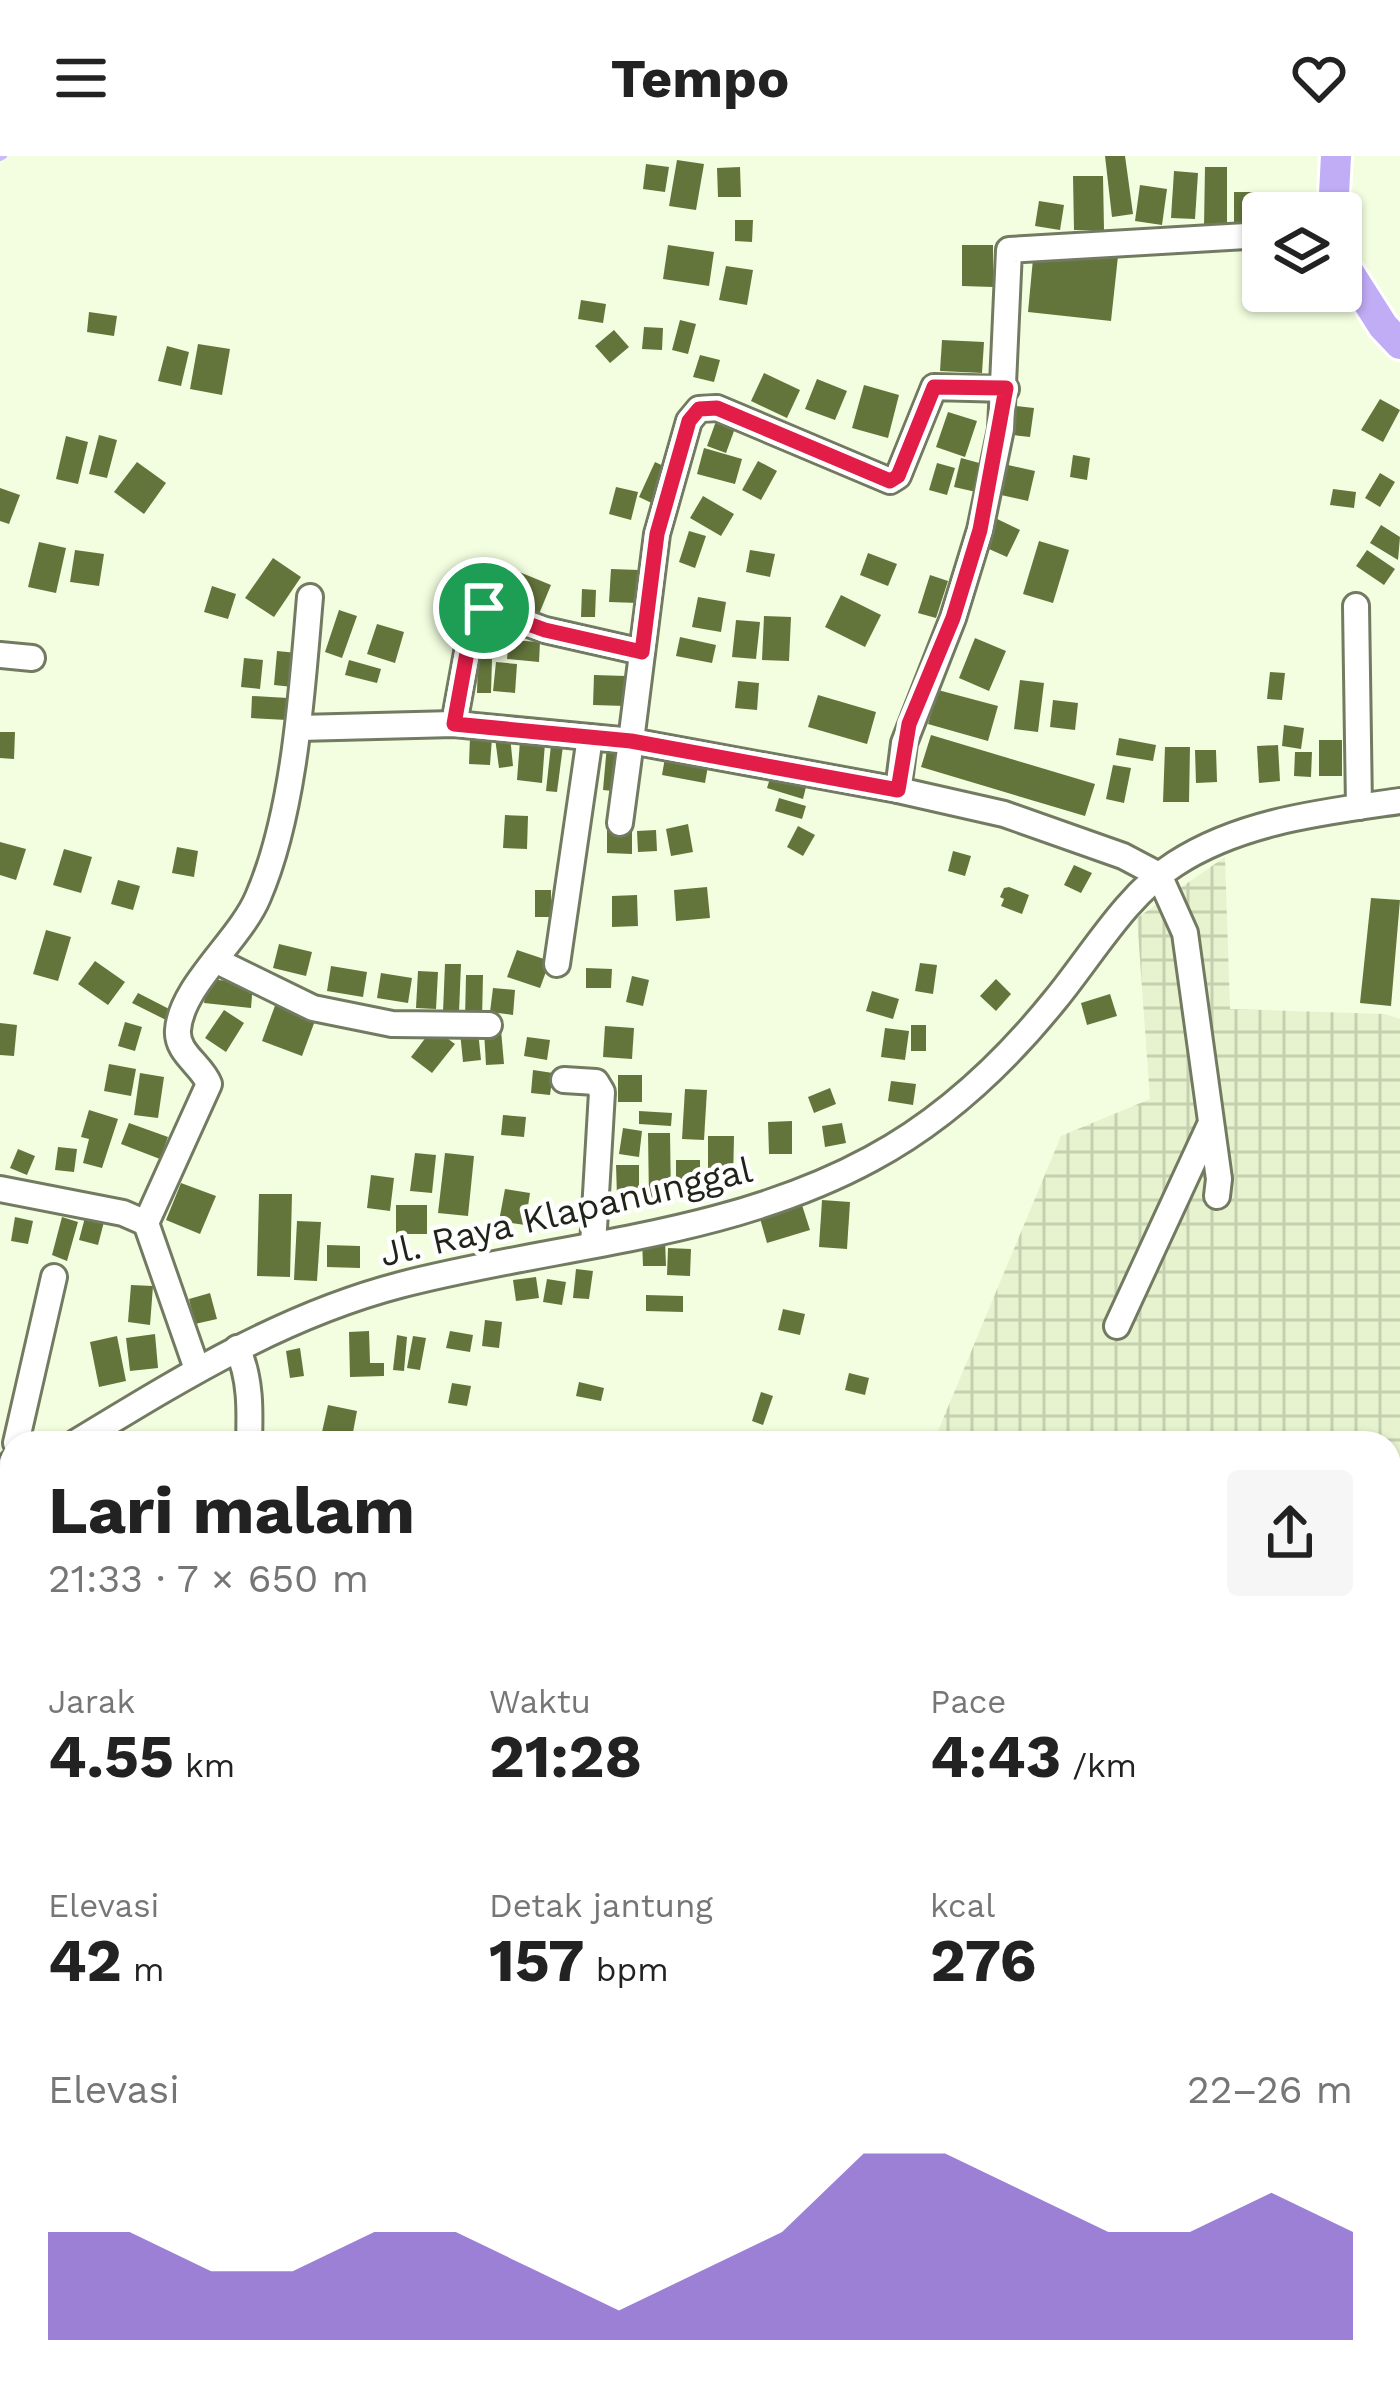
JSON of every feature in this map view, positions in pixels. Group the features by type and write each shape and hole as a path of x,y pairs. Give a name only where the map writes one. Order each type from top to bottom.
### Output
{"main road":[{"path":"1334,192 1336,156"},
{"path":"1362,293 1400,344"}],"street":[{"path":"898,790 909,724 953,618 980,530 1006,388 1010,249 1242,236"},
{"path":"620,823 657,534 689,421 699,409 717,408 890,481 898,476 934,387 1006,388"},
{"path":"196,1369 146,1222 208,1091 208,1078 182,1048 178,1029 194,986 218,961 259,896 299,728 310,597"},
{"path":"1356,606 1359,807"},
{"path":"454,724 474,614 484,608 545,630 642,652"},
{"path":"0,655 32,658"},
{"path":"299,728 454,724 631,741 1004,814 1123,856 1159,875 1185,933 1219,1179 1217,1196"},
{"path":"557,964 590,737"},
{"name":"Jl. Raya Klapanunggal","path":"95,1431 237,1348 361,1296 736,1215 799,1193 874,1158 951,1105 1008,1054 1159,875 1231,836 1318,812 1400,801"},
{"path":"218,961 313,1008 392,1024 489,1025"},
{"path":"564,1080 596,1082 602,1092 593,1245"},
{"path":"1117,1326 1209,1127"},
{"path":"0,1190 109,1210 146,1222"},
{"path":"19,1431 54,1277"},
{"path":"237,1348 244,1362 249,1431"}],"shaded area":[{"path":"1225,857 1230,1009 1385,1014 1400,1019 1400,1431 938,1431 1061,1136 1150,1099 1137,918"}],"building":[{"path":"1105,156 1125,156 1133,214 1112,217"},
{"path":"677,160 704,164 696,210 669,206"},
{"path":"646,164 669,167 665,192 643,189"},
{"path":"740,167 741,197 718,197 717,168"},
{"path":"1205,167 1227,167 1227,226 1204,226"},
{"path":"1174,171 1198,173 1195,219 1171,218"},
{"path":"1073,176 1103,176 1104,230 1074,230"},
{"path":"1140,185 1167,189 1162,225 1135,221"},
{"path":"1234,192 1242,192 1242,223 1234,223"},
{"path":"1039,201 1064,205 1060,230 1035,226"},
{"path":"735,220 753,220 752,242 735,241"},
{"path":"668,245 714,252 709,286 663,279"},
{"path":"962,245 993,245 993,287 962,286"},
{"path":"1034,248 1118,256 1111,321 1028,312"},
{"path":"726,266 753,270 747,305 719,300"},
{"path":"581,300 606,304 603,323 578,319"},
{"path":"89,312 117,316 114,336 87,332"},
{"path":"680,320 696,324 688,354 672,350"},
{"path":"644,327 663,328 662,350 642,349"},
{"path":"614,330 629,347 610,363 595,346"},
{"path":"942,340 984,342 982,373 940,371"},
{"path":"198,344 230,349 222,395 190,389"},
{"path":"167,346 189,352 181,386 158,381"},
{"path":"700,355 720,360 714,382 693,377"},
{"path":"764,373 800,390 787,418 751,401"},
{"path":"817,379 847,391 835,420 805,409"},
{"path":"864,385 899,395 888,438 852,428"},
{"path":"1380,399 1400,410 1383,442 1361,430"},
{"path":"1008,405 1034,408 1030,437 1004,434"},
{"path":"948,412 977,421 965,457 936,447"},
{"path":"719,413 738,420 726,453 707,446"},
{"path":"99,435 117,440 107,478 89,474"},
{"path":"66,436 88,442 78,484 56,479"},
{"path":"704,448 742,459 735,484 697,474"},
{"path":"1073,455 1090,458 1087,480 1070,477"},
{"path":"961,458 983,464 976,492 954,487"},
{"path":"758,461 777,471 761,500 742,490"},
{"path":"137,462 166,483 144,514 114,492"},
{"path":"655,462 674,471 658,506 639,497"},
{"path":"937,463 955,468 947,495 929,490"},
{"path":"1008,465 1035,471 1028,501 1001,495"},
{"path":"1380,473 1395,482 1380,507 1365,498"},
{"path":"616,487 638,492 631,520 609,514"},
{"path":"0,488 20,495 9,524 0,521"},
{"path":"1333,489 1356,492 1354,508 1330,505"},
{"path":"703,496 734,514 721,536 690,518"},
{"path":"993,517 1020,530 1007,557 980,545"},
{"path":"1381,525 1400,537 1398,560 1370,543"},
{"path":"689,531 706,536 695,568 679,562"},
{"path":"1039,541 1069,550 1053,603 1023,594"},
{"path":"39,542 66,548 56,593 28,587"},
{"path":"75,550 104,554 99,586 70,582"},
{"path":"750,550 775,554 770,577 746,572"},
{"path":"1367,550 1395,569 1384,585 1356,566"},
{"path":"868,553 897,564 888,586 860,575"},
{"path":"273,558 301,577 274,617 245,598"},
{"path":"512,569 551,585 539,614 500,598"},
{"path":"611,569 639,570 638,603 609,602"},
{"path":"930,575 948,581 936,618 918,613"},
{"path":"212,586 236,594 228,619 204,612"},
{"path":"582,589 596,590 595,617 581,617"},
{"path":"841,595 881,615 865,647 825,627"},
{"path":"698,597 726,602 721,632 692,627"},
{"path":"339,610 357,616 342,658 325,652"},
{"path":"764,616 791,617 789,661 762,660"},
{"path":"736,620 760,622 756,659 732,657"},
{"path":"377,624 404,632 395,663 367,654"},
{"path":"483,625 503,626 501,654 482,654"},
{"path":"680,637 716,645 712,663 676,656"},
{"path":"975,638 1006,651 989,691 959,678"},
{"path":"509,640 540,642 539,662 507,659"},
{"path":"277,651 297,653 293,687 274,685"},
{"path":"244,658 263,660 260,689 241,687"},
{"path":"478,659 492,659 491,693 477,693"},
{"path":"349,660 381,669 377,683 345,675"},
{"path":"496,662 517,664 515,693 493,691"},
{"path":"1270,672 1285,673 1282,700 1267,699"},
{"path":"594,675 626,676 625,706 593,705"},
{"path":"1020,680 1044,683 1038,732 1014,729"},
{"path":"738,681 759,683 757,710 735,708"},
{"path":"938,690 998,706 988,741 928,724"},
{"path":"818,695 876,712 867,744 808,727"},
{"path":"252,696 288,698 287,720 251,718"},
{"path":"1053,700 1078,703 1075,730 1050,727"},
{"path":"1284,725 1304,728 1301,749 1282,746"},
{"path":"0,732 15,732 14,759 0,758"},
{"path":"931,735 1095,784 1085,816 921,767"},
{"path":"510,736 513,766 499,768 495,738"},
{"path":"470,737 492,738 490,765 469,764"},
{"path":"1119,738 1156,745 1153,761 1116,755"},
{"path":"1319,740 1342,740 1342,776 1319,776"},
{"path":"520,741 545,743 542,783 517,780"},
{"path":"551,745 563,746 557,792 546,791"},
{"path":"607,745 627,747 622,792 603,790"},
{"path":"1278,745 1280,781 1259,783 1257,746"},
{"path":"1165,747 1190,747 1189,802 1163,802"},
{"path":"1195,750 1216,750 1217,782 1196,783"},
{"path":"666,752 709,760 705,783 662,775"},
{"path":"1295,752 1312,752 1311,777 1294,776"},
{"path":"1113,765 1131,768 1124,803 1106,799"},
{"path":"773,769 808,779 803,799 767,788"},
{"path":"779,798 806,806 802,819 775,811"},
{"path":"505,815 528,816 527,849 503,848"},
{"path":"688,824 693,852 671,856 666,829"},
{"path":"798,826 815,835 803,856 787,847"},
{"path":"607,827 632,827 632,854 607,853"},
{"path":"656,830 657,851 638,852 637,831"},
{"path":"0,842 26,849 16,880 0,875"},
{"path":"177,847 198,851 194,877 172,873"},
{"path":"64,849 92,857 81,893 53,885"},
{"path":"953,851 971,856 965,876 948,871"},
{"path":"1074,865 1092,873 1081,893 1064,885"},
{"path":"118,880 140,886 133,910 111,904"},
{"path":"707,887 710,918 676,921 674,890"},
{"path":"1009,887 1029,895 1022,914 1001,906 1004,899 1000,897"},
{"path":"535,890 551,890 551,917 535,917"},
{"path":"637,895 638,926 612,927 612,896"},
{"path":"1371,898 1400,900 1391,1006 1360,1003"},
{"path":"46,930 71,937 58,981 33,974"},
{"path":"279,944 312,952 306,976 273,968"},
{"path":"517,950 550,961 540,988 507,977"},
{"path":"95,961 125,982 108,1005 78,984"},
{"path":"920,963 937,965 933,994 915,991"},
{"path":"445,964 461,964 459,1012 443,1012"},
{"path":"331,966 367,972 363,997 327,991"},
{"path":"586,968 612,969 611,988 586,988"},
{"path":"418,971 438,972 436,1009 416,1008"},
{"path":"381,973 412,978 408,1003 377,998"},
{"path":"466,975 483,975 482,1020 465,1020"},
{"path":"632,976 649,980 643,1006 626,1002"},
{"path":"207,979 253,983 251,1008 204,1003"},
{"path":"996,979 1011,994 996,1011 980,996"},
{"path":"493,988 515,990 513,1015 490,1012"},
{"path":"872,991 899,999 893,1019 866,1011"},
{"path":"138,993 175,1012 170,1022 132,1003"},
{"path":"1110,994 1117,1016 1087,1025 1081,1003"},
{"path":"276,1003 316,1018 302,1056 262,1041"},
{"path":"224,1010 244,1023 226,1052 205,1038"},
{"path":"125,1022 142,1027 135,1051 118,1046"},
{"path":"0,1023 17,1025 14,1056 0,1055"},
{"path":"911,1025 926,1025 926,1051 911,1051"},
{"path":"605,1026 634,1028 632,1059 603,1057"},
{"path":"433,1028 455,1044 432,1073 411,1057"},
{"path":"885,1028 909,1031 905,1060 881,1057"},
{"path":"501,1030 504,1064 486,1065 484,1031"},
{"path":"478,1031 481,1060 463,1062 460,1032"},
{"path":"527,1037 550,1040 547,1060 524,1056"},
{"path":"109,1064 136,1069 131,1096 104,1091"},
{"path":"533,1070 553,1073 550,1095 531,1093"},
{"path":"140,1073 164,1077 158,1118 134,1115"},
{"path":"618,1075 642,1075 642,1102 618,1102"},
{"path":"891,1081 916,1084 913,1105 888,1101"},
{"path":"830,1088 836,1104 814,1113 808,1097"},
{"path":"685,1089 707,1090 704,1140 682,1139"},
{"path":"89,1110 118,1119 102,1168 83,1163 89,1139 81,1137"},
{"path":"639,1111 672,1113 671,1126 639,1124"},
{"path":"503,1115 526,1117 524,1137 501,1135"},
{"path":"792,1121 792,1154 769,1154 768,1122"},
{"path":"129,1123 168,1137 160,1159 121,1144"},
{"path":"842,1123 846,1143 825,1147 822,1126"},
{"path":"623,1128 642,1131 639,1157 619,1154"},
{"path":"648,1133 670,1133 671,1200 649,1200"},
{"path":"708,1136 734,1136 733,1182 708,1181"},
{"path":"58,1147 77,1149 74,1172 55,1170"},
{"path":"18,1149 35,1156 27,1175 10,1168"},
{"path":"415,1153 436,1155 432,1193 410,1191"},
{"path":"445,1153 474,1156 468,1216 438,1213"},
{"path":"676,1160 700,1160 700,1194 676,1193"},
{"path":"616,1165 639,1165 639,1195 617,1196"},
{"path":"371,1175 394,1178 390,1211 367,1208"},
{"path":"181,1183 216,1196 200,1234 166,1220"},
{"path":"505,1189 530,1193 525,1225 499,1221"},
{"path":"259,1194 292,1194 290,1277 257,1276"},
{"path":"822,1200 850,1202 847,1249 819,1247"},
{"path":"801,1202 810,1230 767,1243 759,1215"},
{"path":"396,1205 427,1205 427,1234 396,1234"},
{"path":"87,1210 106,1214 98,1245 79,1240"},
{"path":"15,1217 33,1221 28,1244 11,1241"},
{"path":"62,1217 78,1222 67,1261 52,1255"},
{"path":"297,1221 321,1222 317,1281 294,1280"},
{"path":"642,1239 665,1239 666,1266 643,1266"},
{"path":"327,1245 360,1246 360,1268 327,1267"},
{"path":"668,1248 691,1249 690,1276 667,1275"},
{"path":"576,1269 593,1271 589,1299 573,1298"},
{"path":"536,1277 539,1298 516,1301 513,1280"},
{"path":"547,1279 566,1282 562,1305 543,1302"},
{"path":"131,1285 153,1286 150,1325 128,1322"},
{"path":"210,1293 217,1319 195,1324 189,1299"},
{"path":"646,1295 683,1296 683,1312 646,1311"},
{"path":"783,1309 805,1314 800,1335 778,1330"},
{"path":"485,1320 502,1322 499,1348 482,1346"},
{"path":"369,1331 370,1363 384,1363 384,1376 350,1377 349,1332"},
{"path":"450,1331 473,1335 470,1352 446,1348"},
{"path":"155,1334 158,1368 130,1371 126,1338"},
{"path":"397,1335 407,1337 404,1371 393,1370"},
{"path":"117,1336 126,1381 99,1387 90,1342"},
{"path":"413,1336 426,1338 420,1370 407,1368"},
{"path":"300,1348 304,1376 290,1378 286,1351"},
{"path":"849,1373 869,1378 865,1395 845,1390"},
{"path":"579,1382 604,1388 601,1401 576,1396"},
{"path":"452,1383 471,1386 467,1406 448,1403"},
{"path":"761,1392 773,1396 763,1425 752,1421"},
{"path":"328,1405 357,1411 353,1431 322,1431"}],"waterway":[{"path":"0,158 4,156"}],"route":[{"path":"934,387 1006,388 980,530 953,618 909,724 898,790 631,741 454,724 474,614 484,608 545,630 642,652 657,534 693,413 717,408 890,481 898,476 934,387"}]}
